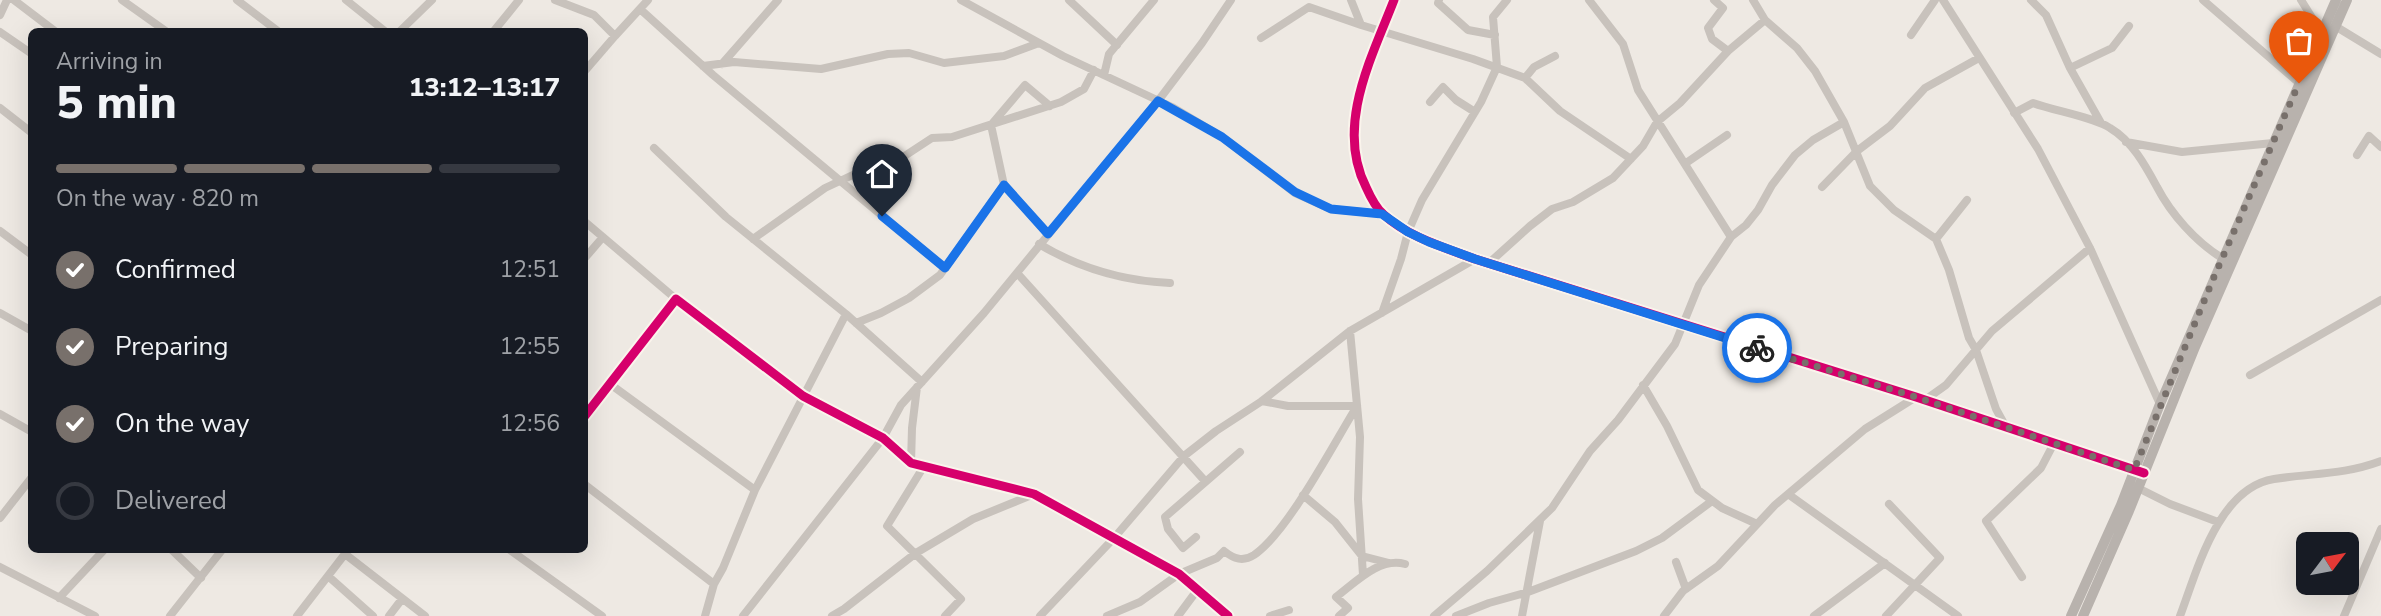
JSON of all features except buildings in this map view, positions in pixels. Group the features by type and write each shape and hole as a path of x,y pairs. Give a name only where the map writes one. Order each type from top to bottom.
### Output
{"main road":[{"path":"1394,0 1366,72 1355,114 1354,148 1363,181 1382,214 1408,232 1475,259 1920,399 2139,472"},
{"path":"2139,472 2160,404 2336,0"},
{"path":"2082,616 2139,472 2347,0"},
{"path":"2071,616 2133,486"}],"street":[{"path":"0,15 7,0"},
{"path":"14,0 51,28"},
{"path":"122,0 161,28"},
{"path":"237,0 274,28"},
{"path":"346,0 381,28"},
{"path":"403,28 432,0"},
{"path":"496,28 519,0"},
{"path":"555,0 594,15 615,36"},
{"path":"588,67 648,0"},
{"path":"713,75 778,0"},
{"path":"961,0 1040,43 1158,101 1222,137 1295,192 1331,209 1382,214"},
{"path":"1069,0 1117,45"},
{"path":"1104,75 1109,54 1154,0"},
{"path":"743,616 883,438 901,405 984,313 1158,101 1231,0"},
{"path":"1350,0 1361,25"},
{"path":"1439,0 1438,3 1468,30 1495,35"},
{"path":"1382,313 1408,232 1422,200 1475,112 1497,67 1493,17 1507,0"},
{"path":"1589,0 1623,44 1638,90 1731,237"},
{"path":"1714,0 1723,8 1708,28 1712,38 1728,51"},
{"path":"1753,0 1765,20 1797,48 1815,71 1844,122 1870,186 1894,210 1936,239 1961,306 1969,338 1976,350 1996,409 2007,429"},
{"path":"1911,35 1935,0"},
{"path":"1943,0 2038,149 2090,248 2160,404"},
{"path":"2031,0 2046,15 2070,68 2101,123"},
{"path":"2203,0 2299,83"},
{"path":"2301,0 2321,33"},
{"path":"1261,38 1309,6 1381,33 1497,67 1525,78 1560,111 1631,159"},
{"path":"640,9 713,75 945,268"},
{"path":"1489,263 1552,209 1573,202 1613,178 1643,146 1657,122 1680,103 1728,51 1765,20"},
{"path":"2070,68 2112,48 2129,26"},
{"path":"2335,26 2381,54"},
{"path":"0,32 28,51"},
{"path":"703,66 743,62 821,69 888,54 909,53 944,63 1004,56 1040,43"},
{"path":"1525,78 1534,67 1555,56"},
{"path":"1822,187 1857,151 1890,127 1925,88 1979,58"},
{"path":"753,239 825,188 903,157 932,138 952,137 1050,106 1084,89 1094,70"},
{"path":"1048,234 1004,185 992,125 1024,85 1050,106"},
{"path":"1430,102 1443,88 1475,112"},
{"path":"2014,113 2033,103 2112,128 2144,162 2167,203 2182,221 2207,249 2222,258"},
{"path":"0,108 28,130"},
{"path":"1434,616 1487,571 1552,508 1590,451 1618,420 1675,344 1699,285 1731,237 1746,225 1758,210 1772,185 1796,155 1813,140 1844,122"},
{"path":"1686,163 1727,135"},
{"path":"2357,155 2369,136 2377,138 2381,147"},
{"path":"2126,142 2182,152 2273,143"},
{"path":"654,148 753,239 846,314 920,385"},
{"path":"856,323 909,298 940,275 1004,185"},
{"path":"1936,239 1967,200"},
{"path":"588,224 676,299 803,397 883,438 911,463 1034,494 1179,574 1228,616"},
{"path":"0,231 28,252"},
{"path":"588,254 603,237"},
{"path":"1039,244 1062,258 1094,271 1170,283"},
{"path":"1664,616 1686,589 1718,566 1788,494 1866,429 1946,385 1992,331 2090,248"},
{"path":"1040,616 1114,538 1182,458 1216,431 1262,401 1350,331 1475,259"},
{"path":"1017,273 1205,481"},
{"path":"588,412 676,299"},
{"path":"2250,375 2381,300"},
{"path":"0,313 28,329"},
{"path":"705,616 714,584 755,490 846,314"},
{"path":"1350,331 1360,437 1358,499 1363,575"},
{"path":"610,384 755,490"},
{"path":"911,463 912,428 920,385"},
{"path":"1643,386 1667,426 1698,490 1712,501 1757,524"},
{"path":"1262,401 1288,406 1357,406"},
{"path":"1107,616 1140,602 1179,574 1217,558 1224,551 1241,559 1253,556 1280,527 1303,495 1357,406"},
{"path":"0,414 28,430"},
{"path":"2022,577 1986,522 2041,468 2053,445"},
{"path":"1196,537 1183,548 1168,529 1164,517 1240,452"},
{"path":"2180,616 2218,522 2238,498 2254,486 2272,479 2331,474 2364,468 2381,461"},
{"path":"924,466 887,526 961,599 945,616"},
{"path":"0,517 28,483"},
{"path":"2133,486 2170,504 2218,522"},
{"path":"588,487 714,584"},
{"path":"832,616 845,610 915,554 973,519 1034,494"},
{"path":"1788,494 1958,616"},
{"path":"1303,495 1329,517 1362,555 1389,563 1405,564"},
{"path":"1456,616 1528,592 1645,547 1662,538 1712,501"},
{"path":"1886,616 1940,558 1889,504"},
{"path":"1522,616 1540,521"},
{"path":"2343,616 2381,529"},
{"path":"59,598 101,553"},
{"path":"175,553 201,578"},
{"path":"170,616 220,553"},
{"path":"297,616 345,553"},
{"path":"347,553 425,616"},
{"path":"514,553 602,616"},
{"path":"1676,562 1686,589"},
{"path":"1339,616 1348,608 1336,597 1363,575 1389,563"},
{"path":"1814,616 1885,563"},
{"path":"0,567 95,616"},
{"path":"328,576 373,616"},
{"path":"1178,616 1198,589"},
{"path":"389,616 402,599"},
{"path":"1270,616 1289,610"}],"cycle path":[{"path":"1394,0 1360,92 1354,140 1357,164 1373,201 1383,214 1403,229 1426,241 1475,259 1916,397 2144,473"},
{"path":"588,412 676,299 803,396 883,438 911,463 1034,494 1179,574 1228,616"}],"way so far":[{"path":"1757,348 1916,397 2134,470 2214,277 2299,83"}],"route":[{"path":"882,216 945,268 1004,185 1048,234 1158,101 1222,137 1295,192 1331,209 1382,214 1408,232 1475,259 1757,348"}]}
